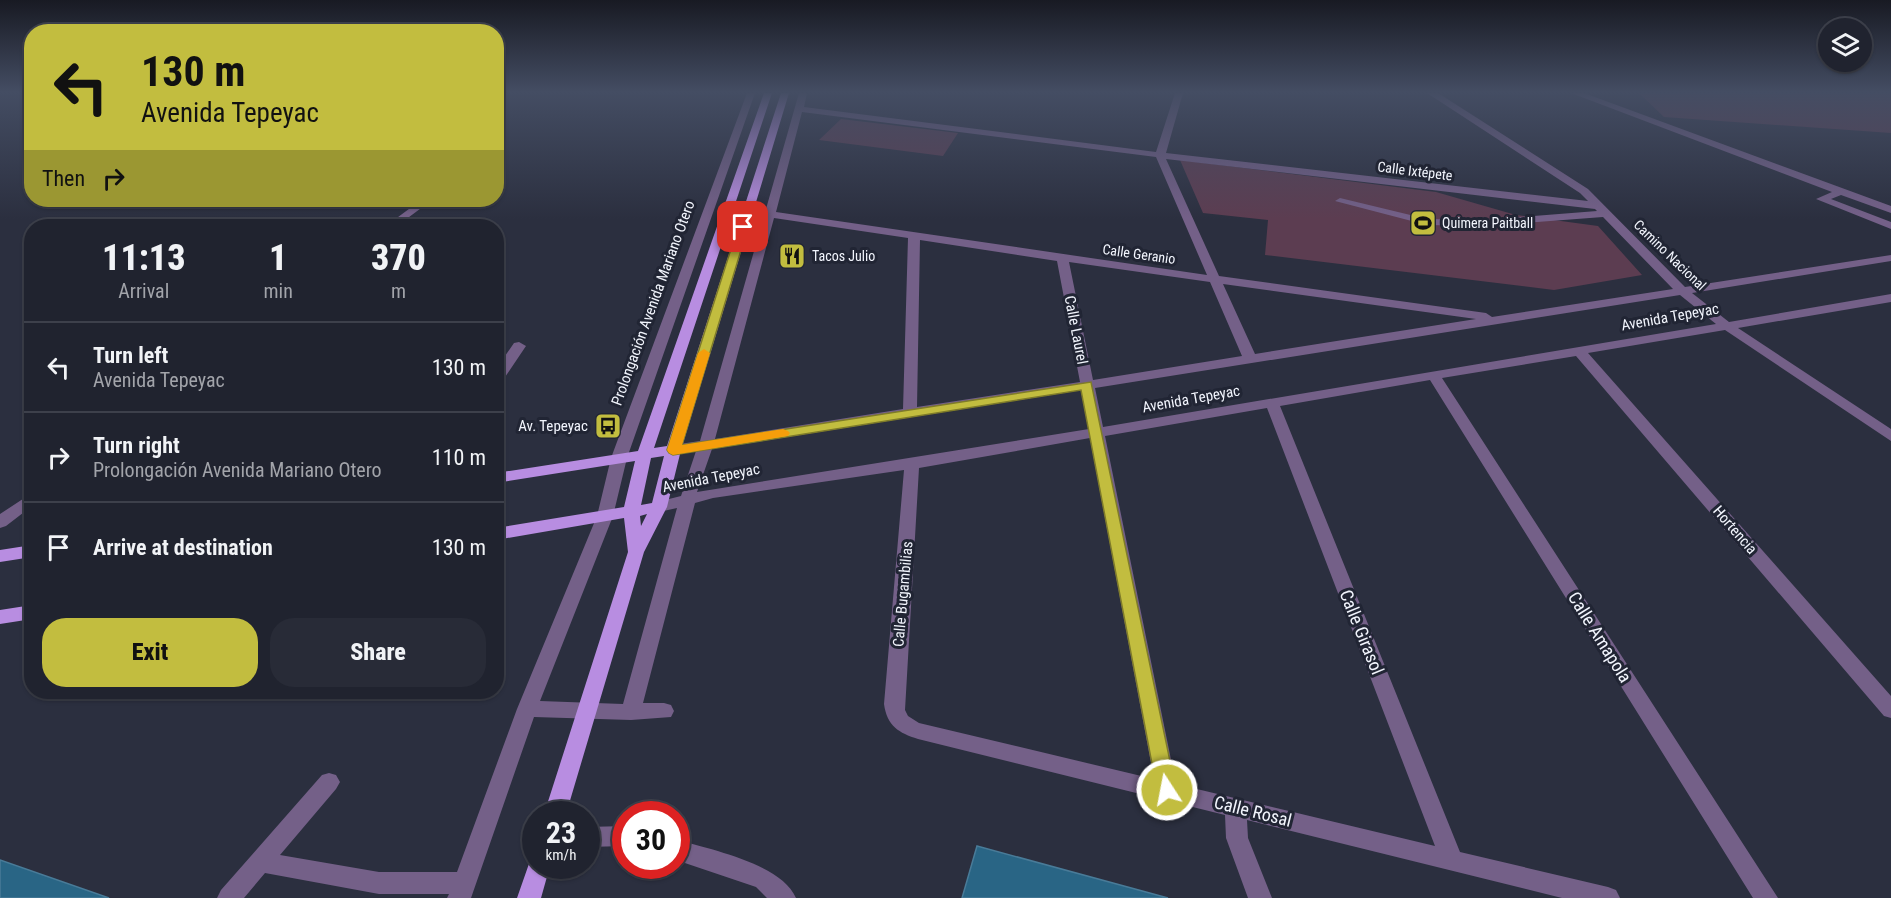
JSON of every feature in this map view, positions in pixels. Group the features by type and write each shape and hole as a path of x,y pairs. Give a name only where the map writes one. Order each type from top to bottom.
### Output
{"main road":[{"path":"636,552 631,512 644,455 754,135"},
{"path":"559,801 636,552 659,507 673,450 772,135"},
{"name":"Avenida Tepeyac","path":"504,477 673,450"},
{"name":"Avenida Tepeyac","path":"504,533 659,507"},
{"path":"0,556 24,552"},
{"path":"0,617 24,613"},
{"path":"529,898 535,879"}],"street":[{"name":"Prolongación Avenida Mariano Otero","path":"462,891 527,709 605,516 619,458 736,135"},
{"path":"631,712 688,499 706,445 792,135"},
{"name":"Calle Ixtépete","path":"1002,135 1603,210"},
{"path":"1166,135 1160,155 1250,359"},
{"name":"Camino Nacional","path":"1493,135 1584,191 1682,291 1727,326 1891,436"},
{"path":"1687,135 1891,210"},
{"path":"1840,192 1821,199 1891,226"},
{"path":"1340,201 1427,222 1483,223 1603,210"},
{"path":"401,219 417,207"},
{"name":"Calle Geranio","path":"770,214 914,237 1504,320"},
{"path":"910,413 914,237"},
{"name":"Calle Laurel","path":"1062,258 1167,790"},
{"name":"Avenida Tepeyac","path":"673,450 1891,258"},
{"name":"Avenida Tepeyac","path":"659,507 688,499 1272,404 1891,298"},
{"path":"504,368 519,346"},
{"name":"Hortencia","path":"1579,351 1891,710"},
{"name":"Calle Amapola","path":"1434,376 1766,898"},
{"name":"Calle Girasol","path":"1272,404 1452,860"},
{"name":"Calle Bugambilias","path":"899,723 895,715 894,704 912,464"},
{"path":"0,522 24,504"},
{"path":"527,709 587,712 664,711"},
{"name":"Calle Rosal","path":"899,723 918,731 1608,898"},
{"path":"229,898 328,782"},
{"path":"1235,807 1237,838 1260,898"},
{"path":"690,854 763,879 784,898"},
{"path":"261,862 379,883 462,891"}],"shaded area":[{"path":"824,135 957,135 943,156 819,140"},
{"name":"Quimera Paitball","path":"1180,160 1436,192 1516,215 1598,226 1642,275 1554,290 1265,255 1268,220 1203,213"}],"building":[{"path":"977,846 1168,898 962,898"},
{"path":"0,860 109,898 0,898"}],"slow traffic":[{"path":"704,353 673,450 783,433"}],"place":[{"name":"Quimera Paitball","path":"1423,223"},
{"name":"Tacos Julio","path":"792,256"},
{"name":"Av. Tepeyac","path":"608,426"}],"route":[{"path":"743,227 673,450 1087,385 1167,790"}]}
